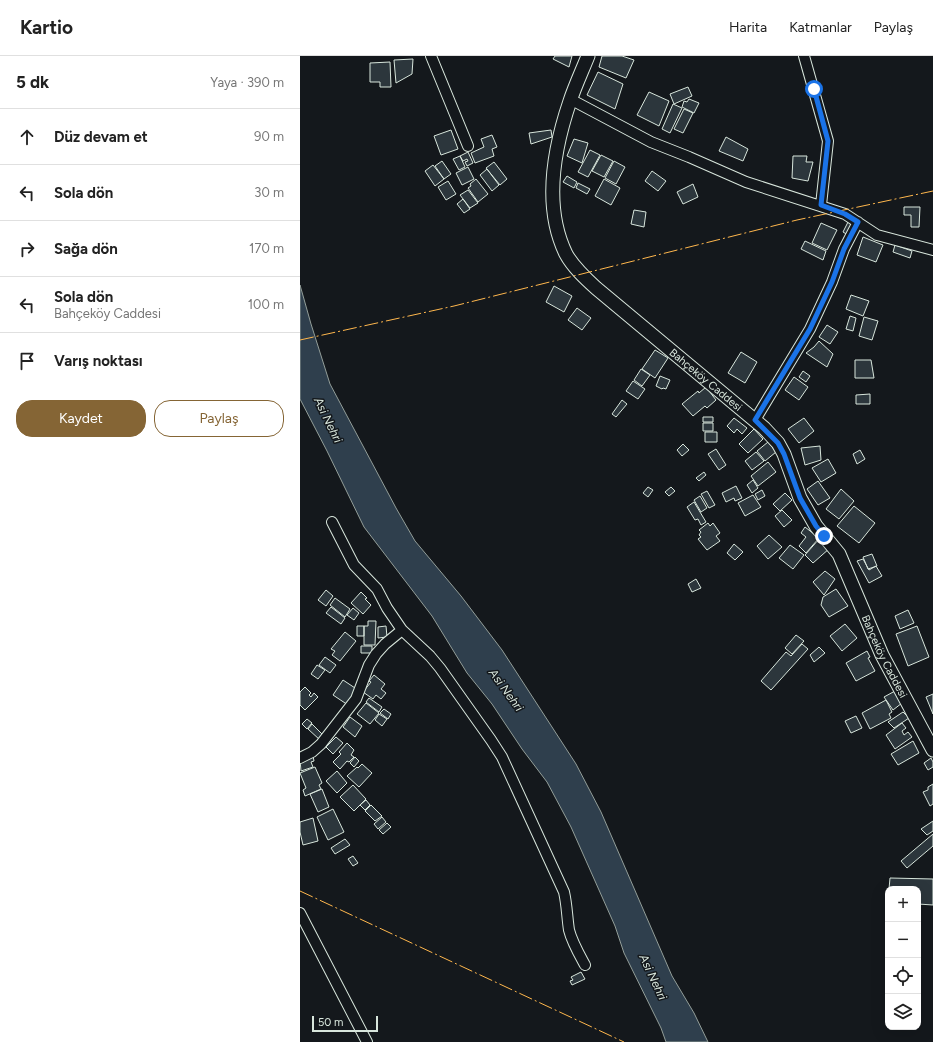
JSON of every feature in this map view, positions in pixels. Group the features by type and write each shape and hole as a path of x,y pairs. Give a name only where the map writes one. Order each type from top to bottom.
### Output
{"main road":[{"name":"Bahçeköy Caddesi","path":"588,56 570,99 564,119 554,169 553,194 555,214 560,237 566,254 578,271 596,288 755,420 778,443 784,454 800,498 816,526 839,554 882,655 933,750"}],"street":[{"path":"436,56 431,56 468,146"},
{"path":"804,56 828,141 821,205"},
{"path":"570,99 651,142 746,182 845,214 878,235 933,250"},
{"path":"755,420 810,329 832,282 844,249 858,222"},
{"path":"332,522 349,558 354,565 377,589 387,608 402,630 430,656 440,668 502,757 564,892 572,940 585,965"},
{"path":"300,758 312,752 322,744 356,700 369,665 376,654 385,644 402,630"},
{"path":"300,913 367,1042"}],"water":[{"name":"Asi Nehri","path":"300,285 330,384 396,508 415,541 461,596 502,650 576,764 601,812 672,976 694,1013 708,1042 666,1042 661,1028 624,953 615,926 571,827 547,782 522,749 492,704 467,673 432,616 364,527 300,399"}],"building":[{"path":"555,56 572,56 569,67 553,59"},
{"path":"602,56 622,56 634,60 626,78 599,67"},
{"path":"413,59 412,74 396,83 394,60"},
{"path":"390,62 391,87 380,87 380,82 370,82 370,63"},
{"path":"598,72 623,84 615,109 587,95"},
{"path":"688,87 692,96 674,104 670,94"},
{"path":"649,92 669,101 659,126 637,115"},
{"path":"689,99 699,103 694,113 682,107 684,101 687,102"},
{"path":"673,104 682,108 670,133 662,129"},
{"path":"684,109 693,113 683,133 674,129"},
{"path":"451,130 458,149 441,155 434,136"},
{"path":"551,130 552,137 531,144 529,133"},
{"path":"492,135 497,147 492,149 494,156 475,163 471,153 484,147 481,139"},
{"path":"726,137 748,149 743,161 719,151"},
{"path":"574,139 588,143 582,163 567,156"},
{"path":"590,150 600,155 588,177 578,172"},
{"path":"468,152 473,163 467,166 465,162 468,161 467,159 463,161 460,156"},
{"path":"601,155 613,161 604,177 592,171"},
{"path":"460,156 465,167 459,170 453,159"},
{"path":"793,156 807,156 806,162 813,162 808,181 792,178"},
{"path":"442,161 451,174 444,179 435,166"},
{"path":"614,161 625,167 616,184 605,178"},
{"path":"494,162 507,179 500,185 486,168"},
{"path":"433,165 444,179 435,186 425,171"},
{"path":"468,167 474,179 462,185 456,173"},
{"path":"487,169 499,185 492,191 480,175"},
{"path":"652,171 666,181 658,191 645,181"},
{"path":"567,176 577,182 574,188 563,182"},
{"path":"476,179 488,194 478,202 468,188"},
{"path":"604,179 620,188 611,205 595,196"},
{"path":"448,181 456,194 446,200 438,187"},
{"path":"578,183 590,189 587,194 576,188"},
{"path":"693,184 698,197 683,204 677,192"},
{"path":"468,190 478,203 470,208 460,195"},
{"path":"463,199 470,209 464,213 457,204"},
{"path":"904,207 920,207 919,227 911,227 911,215 904,215"},
{"path":"634,210 646,212 644,227 631,224"},
{"path":"848,222 854,226 848,235 843,232"},
{"path":"821,223 837,230 827,250 812,243"},
{"path":"863,237 883,245 876,262 857,255"},
{"path":"805,241 826,251 823,260 801,249"},
{"path":"895,245 912,251 910,258 893,252"},
{"path":"554,286 572,296 564,312 546,302"},
{"path":"851,295 869,301 863,316 846,309"},
{"path":"577,308 591,318 582,330 568,320"},
{"path":"850,316 856,318 853,331 846,329"},
{"path":"864,317 878,321 872,340 859,336"},
{"path":"827,325 838,332 830,344 819,337"},
{"path":"819,341 833,354 827,367 806,353"},
{"path":"655,350 668,358 655,378 642,369"},
{"path":"741,352 757,362 745,383 728,373"},
{"path":"855,360 871,360 874,378 855,378"},
{"path":"641,369 650,375 642,386 634,380"},
{"path":"803,371 810,376 806,382 799,377"},
{"path":"660,376 670,380 666,389 656,386"},
{"path":"794,377 808,387 799,400 785,390"},
{"path":"633,381 645,389 638,399 626,391"},
{"path":"706,387 716,400 707,408 705,406 693,416 682,404 698,391 699,393"},
{"path":"870,394 870,404 856,404 856,395"},
{"path":"622,400 627,404 616,417 612,414"},
{"path":"703,417 713,417 713,422 703,422"},
{"path":"734,418 747,428 742,434 737,429 734,433 727,426"},
{"path":"804,418 814,431 799,443 788,429"},
{"path":"703,423 713,423 713,431 703,431"},
{"path":"754,429 763,439 748,453 739,444"},
{"path":"705,432 717,432 717,442 705,442"},
{"path":"768,442 776,452 765,461 757,451"},
{"path":"683,444 689,450 682,456 677,450"},
{"path":"820,446 821,460 805,465 801,448"},
{"path":"716,449 726,465 719,470 708,454"},
{"path":"860,450 865,459 857,464 853,454"},
{"path":"756,452 764,461 752,470 745,461"},
{"path":"828,459 836,473 821,482 812,468"},
{"path":"768,462 776,472 758,486 751,476"},
{"path":"704,472 706,475 699,481 696,478"},
{"path":"753,480 758,488 752,493 747,485"},
{"path":"818,481 830,498 818,505 807,489"},
{"path":"736,486 742,498 735,501 734,498 726,502 722,493"},
{"path":"648,487 653,490 648,497 643,493"},
{"path":"671,487 675,491 669,496 665,492"},
{"path":"841,489 854,501 839,519 826,509"},
{"path":"762,490 765,496 758,500 755,494"},
{"path":"707,491 715,505 709,508 701,494"},
{"path":"785,493 792,500 780,511 773,504"},
{"path":"753,495 761,507 745,516 738,503"},
{"path":"700,496 707,508 701,512 694,500"},
{"path":"694,502 706,522 701,525 698,519 695,520 687,507"},
{"path":"854,506 875,523 859,543 837,526"},
{"path":"782,510 792,520 784,527 775,516"},
{"path":"708,523 710,526 713,523 720,533 716,536 720,541 707,550 698,539 701,537 699,535 701,532 699,530"},
{"path":"805,527 819,538 806,553 799,546 806,537 801,533"},
{"path":"769,535 782,547 768,559 757,546"},
{"path":"820,538 830,548 813,563 805,555"},
{"path":"734,544 743,552 735,560 727,553"},
{"path":"790,545 804,555 793,569 779,558"},
{"path":"872,554 877,566 868,569 863,557"},
{"path":"863,559 869,570 876,566 882,576 869,583 857,561"},
{"path":"825,571 835,579 824,595 813,582"},
{"path":"696,579 701,588 692,592 688,584"},
{"path":"836,589 848,606 829,617 821,605 823,597"},
{"path":"326,590 333,596 326,606 318,600"},
{"path":"361,592 371,605 363,614 351,603"},
{"path":"335,598 350,609 345,617 330,605"},
{"path":"331,607 345,618 341,624 326,613"},
{"path":"353,608 359,613 354,620 347,615"},
{"path":"908,610 914,623 900,629 895,616"},
{"path":"368,621 376,621 375,645 364,645 364,626 368,626"},
{"path":"845,624 857,638 842,651 830,636"},
{"path":"357,626 364,626 364,636 357,636"},
{"path":"386,626 387,637 378,638 378,627"},
{"path":"917,626 929,657 908,666 896,634"},
{"path":"345,632 356,641 340,661 332,655 335,651 331,649"},
{"path":"796,635 804,641 792,654 785,648"},
{"path":"802,644 808,649 771,690 761,681 786,652 791,656"},
{"path":"361,646 372,646 372,653 361,653"},
{"path":"819,647 825,653 814,662 810,655"},
{"path":"867,651 870,657 868,658 875,671 856,681 846,663"},
{"path":"325,657 336,665 330,673 319,665"},
{"path":"317,665 325,670 318,679 311,674"},
{"path":"374,675 385,684 381,689 386,693 381,699 376,695 373,699 363,692 371,682 369,681"},
{"path":"343,680 358,690 348,705 333,695"},
{"path":"305,687 311,693 309,695 311,697 314,693 318,697 305,710 300,705 300,692"},
{"path":"895,691 902,703 893,710 884,697"},
{"path":"933,694 933,714 926,697"},
{"path":"369,698 382,707 379,712 366,702"},
{"path":"886,700 892,712 889,714 891,718 870,729 862,713"},
{"path":"366,703 379,713 370,724 357,714"},
{"path":"384,709 391,714 388,719 380,713"},
{"path":"903,712 909,718 894,728 888,722"},
{"path":"379,714 387,719 382,726 375,720"},
{"path":"856,716 862,728 851,733 845,721"},
{"path":"350,717 362,726 355,737 343,727"},
{"path":"307,719 312,723 307,729 302,724"},
{"path":"902,723 906,728 902,731 904,735 908,732 912,737 895,749 886,735"},
{"path":"312,724 324,736 320,740 308,729"},
{"path":"336,737 343,743 333,754 326,747"},
{"path":"913,741 919,753 898,765 891,754"},
{"path":"347,743 354,750 351,755 354,757 349,762 347,761 340,769 333,762 341,754 339,752"},
{"path":"313,756 314,761 311,762 313,767 301,771 300,760"},
{"path":"355,757 359,761 354,767 350,763"},
{"path":"931,758 933,767 928,770 924,763"},
{"path":"362,764 372,773 359,787 347,776"},
{"path":"315,767 322,783 319,785 321,789 305,796 303,790 306,788 300,773"},
{"path":"337,771 347,783 337,793 326,781"},
{"path":"933,784 933,804 930,806 923,792 928,790 928,787"},
{"path":"353,785 366,799 354,811 340,797"},
{"path":"322,789 329,807 318,812 310,794"},
{"path":"366,800 370,805 365,810 360,805"},
{"path":"371,805 382,816 375,821 365,811"},
{"path":"333,809 344,832 328,840 317,817"},
{"path":"382,817 386,822 378,829 374,824"},
{"path":"313,818 318,841 303,845 300,832 300,822"},
{"path":"933,821 933,831 927,835 921,829"},
{"path":"387,823 391,827 383,834 379,830"},
{"path":"933,834 933,846 907,868 901,861"},
{"path":"345,839 350,845 335,854 331,848"},
{"path":"353,856 358,863 353,866 348,859"},
{"path":"890,878 933,879 933,905 921,904 921,886 889,886"},
{"path":"581,972 585,979 572,985 570,981 573,980 571,977"}],"power":[{"path":"300,340 454,306 797,220 933,191"},
{"path":"300,891 624,1042"}],"route":[{"path":"814,89 828,141 821,205 845,214 858,222 844,249 832,282 810,329 755,420 778,443 784,454 800,498 816,526 824,536"}]}
